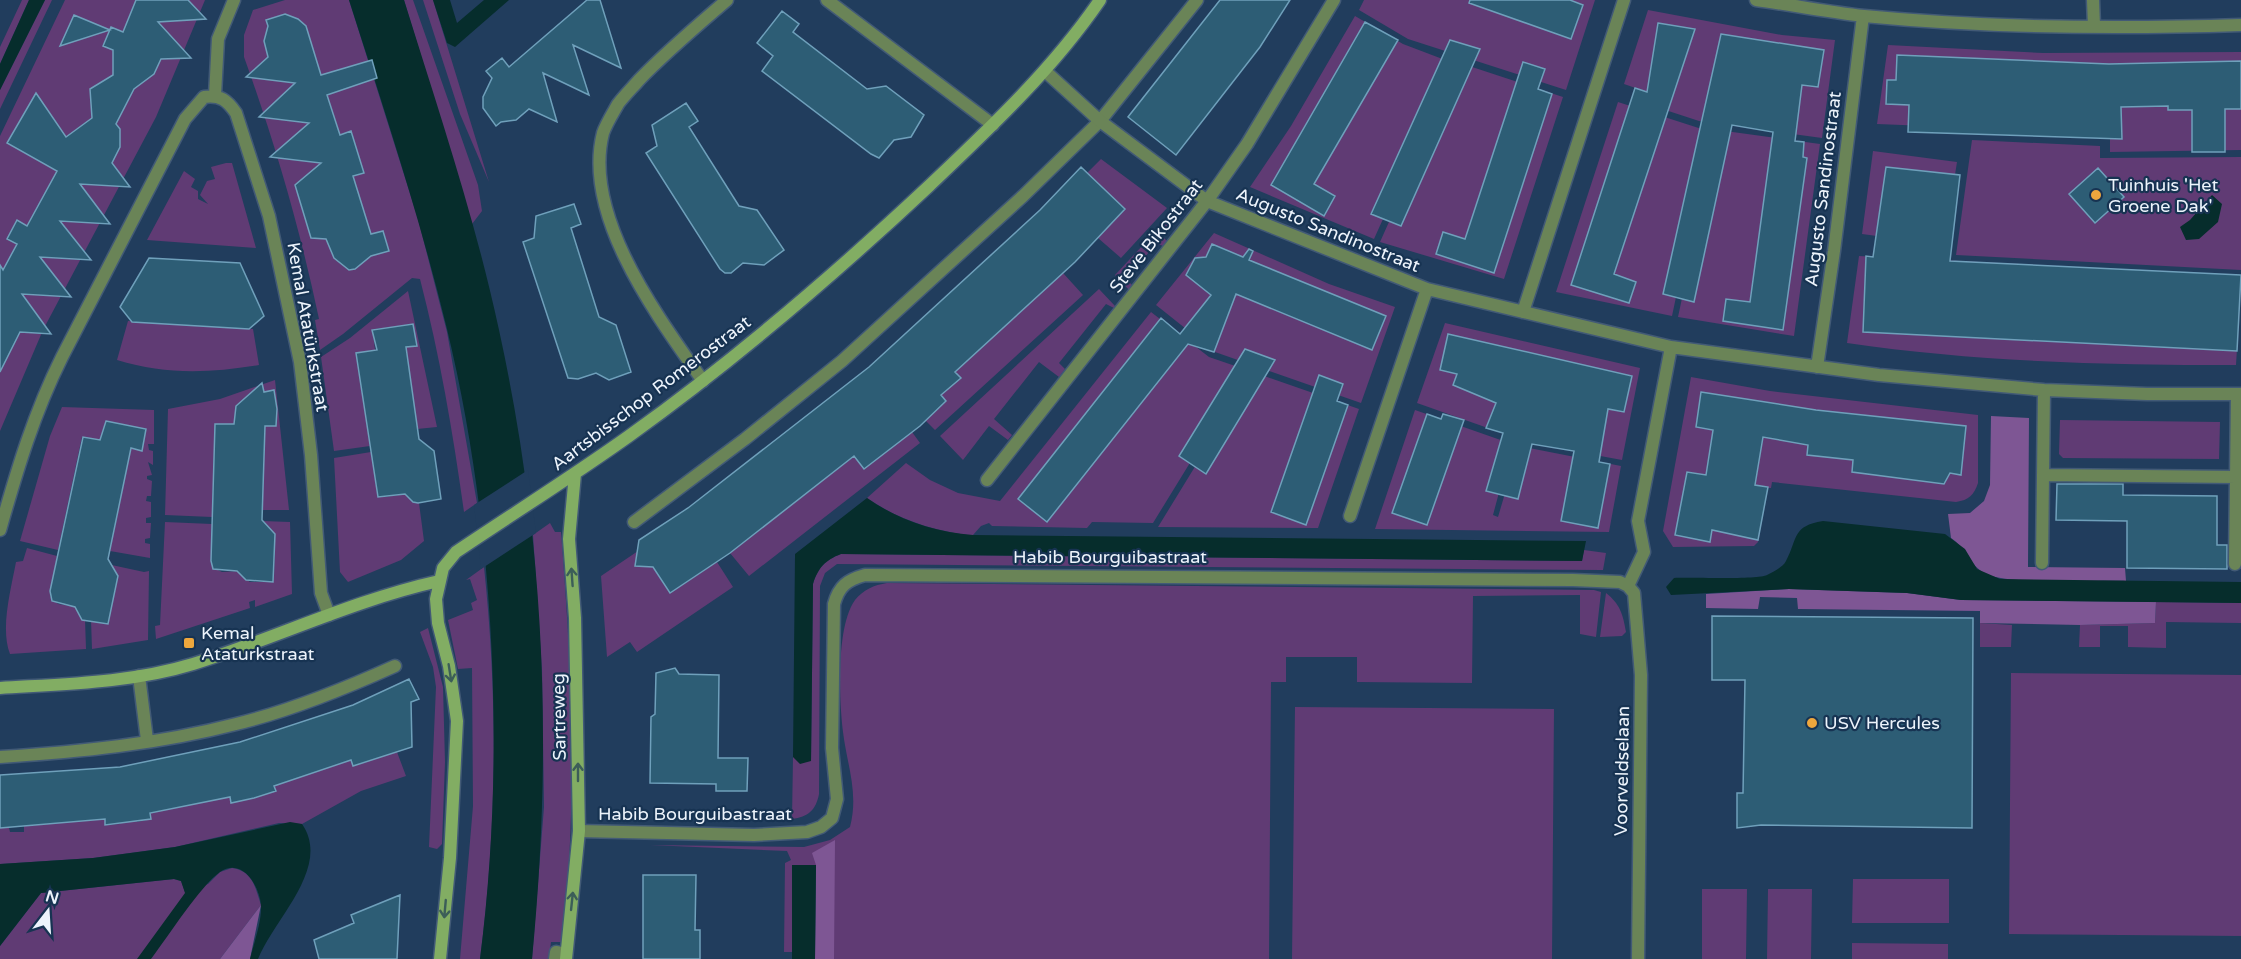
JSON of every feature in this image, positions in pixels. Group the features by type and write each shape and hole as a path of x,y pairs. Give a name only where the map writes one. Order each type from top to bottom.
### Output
{"street":[{"path":"0,531 21,453 57,367 185,119 204,97 216,95 218,39 234,0"},
{"path":"703,381 665,330 633,276 603,197 601,158 604,132 619,102 665,53 727,0"},
{"path":"827,0 993,125"},
{"name":"Aartsbisschop Romerostraat","path":"439,581 446,562 462,548 575,474 703,381 849,261 993,125 1045,72 1100,0"},
{"path":"634,522 737,446 842,361 1023,196 1100,121 1197,0"},
{"name":"Steve Bikostraat","path":"987,480 1208,201 1247,144 1334,0"},
{"path":"1523,312 1624,0"},
{"path":"1756,0 1863,16 2094,26 2241,25"},
{"path":"2093,0 2094,26"},
{"name":"Augusto Sandinostraat","path":"1817,367 1836,239 1863,16"},
{"name":"Augusto Sandinostraat","path":"1045,72 1100,121 1208,201 1427,289 1671,347 1817,367 2044,390 2147,394 2239,394 2235,564"},
{"name":"Kemal Atatürkstraat","path":"216,95 227,100 236,113 269,216 300,362 311,455 321,593 329,615"},
{"name":"Augusto Sandinostraat","path":"1350,516 1427,289"},
{"path":"1628,585 1644,552 1638,521 1671,347"},
{"path":"2042,563 2044,390"},
{"name":"Sartreweg","path":"563,957 579,831 576,651 569,539 575,474"},
{"path":"2043,475 2236,477"},
{"name":"Habib Bourguibastraat","path":"579,831 754,835 807,832 821,827 832,818 837,799 832,748 834,604 838,590 850,580 865,575 1574,580 1620,582 1628,585"},
{"path":"0,688 139,676 193,664 373,598 439,581 436,611 449,666 457,721 450,858 440,959"},
{"name":"Voorveldselaan","path":"1628,585 1634,593 1641,675 1638,959"},
{"path":"0,757 77,750 237,724 342,689 395,666"},
{"path":"139,676 147,740"}],"shaded area":[{"path":"22,0 29,0 0,64 0,47"},
{"path":"29,0 45,0 0,90 0,64"},
{"path":"45,0 52,0 0,109 0,90"},
{"path":"65,0 205,0 156,117 43,330 0,431 0,136"},
{"path":"285,0 349,0 418,219 447,332 477,503 464,512 445,395 420,279 412,278 320,350 315,320 319,319 295,219 244,57 244,35 253,10"},
{"path":"349,0 404,0 479,247 499,330 527,487 541,643 542,800 532,959 480,959 493,804 494,724 485,562 476,483 463,405 436,287 401,164"},
{"path":"404,0 413,0 478,185 482,211 472,224"},
{"path":"423,0 433,0 489,182 460,114"},
{"path":"433,0 450,0 457,23 484,0 509,0 455,47 447,43"},
{"path":"1364,0 1595,0 1566,90 1408,39 1359,10"},
{"path":"1648,10 1782,35 1835,40 1822,138 1699,121 1644,103 1647,92 1624,84"},
{"path":"1355,16 1403,44 1453,63 1374,239 1250,187 1291,126"},
{"path":"1888,45 2043,53 2241,52 2241,150 2110,152 2110,139 2103,133 1877,124"},
{"path":"1460,63 1563,97 1504,279 1380,242"},
{"path":"1618,102 1711,132 1672,316 1556,292"},
{"path":"1718,130 1820,144 1794,336 1678,317"},
{"path":"1972,140 2100,146 2100,158 2241,157 2241,270 1956,255"},
{"path":"1873,151 1957,162 1944,245 1862,234"},
{"path":"1101,159 1167,208 1121,258 1098,238 1125,209 1087,173"},
{"path":"232,163 256,248 147,240 184,171 195,179 191,187 198,191 198,199 208,204 200,195 207,181 215,179 211,167"},
{"path":"2212,195 2222,204 2218,222 2199,239 2186,240 2180,227 2190,220"},
{"path":"1172,214 1176,217 1161,235 1167,241 1163,246 1156,243 1127,280 1132,285 1129,290 1115,275"},
{"path":"1214,233 1329,284 1395,307 1361,403 1215,352 1156,305"},
{"path":"1859,256 2117,269 2117,275 2241,281 2236,365 2041,361 1944,354 1847,343"},
{"path":"1063,273 1083,295 935,430 925,420 946,401 936,389"},
{"path":"1099,289 1115,306 1114,308 1106,304 1059,363 1065,369 1059,377 1039,362 994,419 1012,435 1008,440 989,426 963,460 940,436"},
{"path":"408,291 437,427 417,429 406,347 416,345 413,327 410,325 375,329 373,333 375,350 356,353 370,446 334,451 321,357 350,338"},
{"path":"1151,312 1209,357 1247,370 1153,523 1092,522 1087,528 992,526 989,523 981,526 973,535 967,535 915,522 890,512 867,498 906,463 930,480 958,493 1000,501"},
{"path":"128,321 253,329 259,365 223,370 188,371 153,368 117,360"},
{"path":"1445,323 1640,368 1622,460 1530,443 1417,403"},
{"path":"1253,372 1359,409 1318,528 1158,527"},
{"path":"1691,377 1770,391 1978,415 1978,483 1973,494 1956,502 1772,482 1771,488 1768,488 1758,542 1754,546 1673,547 1663,531"},
{"path":"275,380 289,510 262,510 265,426 276,426 277,409 239,404 236,406 234,424 215,424 212,517 165,515 168,409 220,399"},
{"path":"62,407 154,410 154,444 148,444 149,450 153,451 153,465 148,462 152,475 147,476 147,479 152,481 151,496 147,496 146,501 151,502 151,517 146,518 146,523 151,523 150,538 145,539 145,543 150,544 150,558 110,551 131,448 142,450 107,422 101,441 82,437 58,550 20,541 50,436"},
{"path":"1415,410 1512,444 1493,515 1498,517 1519,446 1621,466 1609,532 1375,529"},
{"path":"1991,416 2029,418 2028,567 2125,568 2126,581 2032,581 1997,577 1981,571 1951,538 1948,514 1970,513 1984,501 1990,485"},
{"path":"2060,420 2220,422 2219,459 2063,458 2059,454"},
{"path":"912,432 920,443 749,576 730,553 879,437"},
{"path":"371,452 377,493 384,497 407,494 411,500 419,503 424,541 401,560 348,582 340,572 334,458"},
{"path":"867,498 891,513 917,524 973,535 1586,541 1582,561 841,554 823,565 813,584 811,761 800,764 793,757 795,554"},
{"path":"262,521 290,522 292,594 255,607 255,600 249,602 250,608 156,639 155,626 160,625 165,522 212,524 211,561 214,568 222,572 241,571 243,577 250,582 269,582 274,578 275,534 268,526 262,526"},
{"path":"1823,521 1945,534 1965,549 1977,569 2000,579 2241,582 2241,603 1961,600 1907,593 1789,589 1671,595 1666,587 1674,578 1738,578 1767,575 1785,563 1797,534 1801,530 1813,523"},
{"path":"550,523 555,532 561,532 565,583 572,737 570,840 562,942 551,942 549,959 532,959 544,807 542,670 533,535"},
{"path":"27,548 57,556 50,596 58,604 78,607 85,619 86,649 10,654 6,633 9,596 16,562 23,561"},
{"path":"641,549 643,566 652,566 670,593 717,562 733,587 637,652 630,642 607,657 601,576"},
{"path":"1584,550 1606,553 1603,570 837,564 825,573 820,586 819,794 810,812 792,819 793,757 811,761 813,584 823,565 841,554 1582,561"},
{"path":"107,564 144,572 149,571 148,640 92,649 91,620"},
{"path":"484,567 492,665 494,763 490,861 480,959 460,959 473,806 472,668 458,669 448,620 473,610 471,603 477,600 470,579 466,580"},
{"path":"887,583 1594,590 1601,592 1596,637 1580,634 1580,595 1473,596 1472,683 1357,682 1357,657 1286,657 1286,682 1271,682 1269,959 834,959 834,841 816,865 792,865 792,952 784,952 785,863 791,860 787,851 650,845 804,847 830,840 850,827 853,791 842,718 840,664 842,645 849,612 855,600 869,588"},
{"path":"1789,589 1907,593 1961,600 2156,602 2155,623 2080,625 1980,623 1980,611 1798,609 1797,598 1760,597 1758,609 1706,608 1706,594"},
{"path":"1606,593 1618,605 1622,615 1626,632 1622,636 1600,637"},
{"path":"2156,602 2241,603 2241,623 2166,622 2166,648 2128,647 2128,626 2100,626 2100,647 2079,647 2080,625 2155,623"},
{"path":"1980,623 2012,625 2011,647 1980,647"},
{"path":"428,628 443,687 445,762 442,844 437,849 429,847 436,687 433,667 420,632"},
{"path":"2011,673 2241,675 2241,936 2009,934"},
{"path":"1295,707 1554,709 1552,959 1292,959"},
{"path":"397,752 406,776 361,791 302,824 279,823 175,847 93,858 0,864 0,828 9,828 10,832 24,832 24,825 105,819 105,825 120,824 120,819 135,817 137,822 151,819 150,813 230,797 231,803 276,791 274,786 351,760 354,766 367,761 366,757"},
{"path":"290,822 302,824 309,841 310,858 297,893 258,959 250,959 260,918 260,897 248,875 235,868 228,868 212,879 151,959 137,959 185,893 181,881 174,879 41,893 0,946 0,864 93,858 175,847"},
{"path":"835,840 834,959 815,959 816,865 812,853"},
{"path":"792,865 816,865 815,959 792,959"},
{"path":"232,868 249,876 261,905 220,959 0,959 0,946 41,893 174,879 181,881 185,892 208,884 220,872"},
{"path":"1853,879 1949,879 1949,923 1852,923"},
{"path":"1702,889 1747,889 1746,959 1702,959"},
{"path":"1768,889 1812,889 1811,959 1767,959"},
{"path":"261,905 250,959 220,959"},
{"path":"1852,943 1948,944 1948,959 1852,959"}],"pier":[{"path":"528,470 536,533 481,569 474,505"}],"building":[{"path":"136,0 188,0 206,19 158,22 191,58 161,59 154,74 134,89 116,124 120,129 120,147 112,163 130,187 80,184 110,224 60,221 91,260 40,257 71,297 22,294 51,334 20,332 0,372 0,265 3,270 17,244 7,239 17,220 27,226 57,171 7,143 36,93 66,137 92,118 90,89 113,75 113,50 103,46 111,27 123,32"},
{"path":"587,0 600,0 621,68 573,45 589,95 543,73 557,122 529,109 516,120 501,122 496,126 483,108 483,97 492,78 486,71 502,58 509,67"},
{"path":"1220,0 1290,0 1260,47 1176,155 1128,117"},
{"path":"1470,0 1570,0 1583,5 1571,39 1469,3"},
{"path":"782,11 799,24 793,32 867,89 886,86 924,115 911,137 894,140 879,158 762,71 773,56 757,43"},
{"path":"285,14 298,19 306,26 321,75 372,60 377,78 327,95 340,135 351,131 364,173 353,176 371,234 383,231 389,251 371,256 355,269 349,270 334,258 326,239 311,238 295,185 321,163 270,157 309,123 259,117 295,83 246,77 268,57 264,41 268,26 266,20"},
{"path":"74,15 110,30 60,46"},
{"path":"1365,22 1398,40 1314,184 1335,196 1324,216 1271,185"},
{"path":"1658,23 1695,29 1614,274 1636,282 1629,303 1571,285 1635,88 1647,92"},
{"path":"1721,34 1824,50 1818,87 1802,85 1795,141 1804,142 1803,157 1807,158 1783,330 1723,321 1726,299 1750,302 1773,132 1732,125 1694,302 1663,294"},
{"path":"1450,40 1480,49 1401,226 1371,214"},
{"path":"1897,55 2109,64 2241,61 2241,109 2225,109 2225,152 2192,152 2192,110 2168,110 2168,106 2121,107 2122,139 1908,132 1909,105 1886,104 1887,80 1896,80"},
{"path":"1523,62 1545,69 1538,89 1552,94 1494,273 1436,254 1443,232 1465,239"},
{"path":"686,103 698,121 689,127 739,206 757,210 784,250 764,265 743,263 731,273 725,273 720,269 646,153 657,146 652,125"},
{"path":"1081,167 1125,209 1075,262 955,372 961,378 941,395 946,401 920,426 864,469 854,456 730,553 670,593 653,567 635,566 639,540 688,508 869,367 1040,210"},
{"path":"1886,167 1960,175 1950,261 2241,275 2237,351 1863,332 1866,256 1873,257"},
{"name":"Tuinhuis 'Het Groene Dak'","path":"2098,168 2124,197 2095,223 2069,194"},
{"path":"574,204 581,224 571,228 599,317 616,325 631,372 609,380 596,373 578,379 568,378 523,242 534,238 536,216"},
{"path":"1212,244 1243,257 1249,249 1253,251 1249,260 1386,316 1372,350 1236,294 1214,352 1188,344 1047,522 1018,499 1161,318 1180,334 1211,295 1186,275 1195,258 1206,257"},
{"path":"149,258 240,263 264,316 249,329 132,322 120,307"},
{"path":"413,324 417,346 406,347 419,439 434,451 441,499 418,503 413,502 405,494 378,497 356,353 377,350 372,330"},
{"path":"1448,334 1632,376 1624,412 1608,409 1599,462 1610,464 1598,528 1561,521 1574,451 1532,444 1518,499 1486,491 1503,433 1486,428 1496,403 1453,385 1457,374 1440,370"},
{"path":"1245,349 1275,360 1206,474 1179,456"},
{"path":"1319,375 1343,384 1337,401 1348,405 1306,525 1271,512"},
{"path":"262,383 264,392 274,390 277,409 276,426 265,426 262,520 275,534 273,582 246,580 237,571 213,569 211,561 215,424 234,424 236,406"},
{"path":"1701,392 1816,410 1966,426 1961,475 1950,473 1944,484 1852,472 1853,460 1807,455 1808,445 1763,437 1755,485 1768,487 1758,540 1712,530 1710,542 1675,535 1687,472 1706,475 1713,430 1696,427"},
{"path":"1427,414 1441,419 1443,414 1464,420 1427,525 1392,513"},
{"path":"106,421 146,429 142,451 131,448 108,559 118,576 108,624 82,620 75,607 52,601 50,591 83,437 100,440"},
{"path":"2057,484 2123,484 2123,495 2217,496 2217,545 2227,545 2227,569 2127,568 2127,521 2056,520"},
{"path":"1712,616 1973,618 1972,828 1761,825 1737,828 1737,793 1743,793 1745,680 1712,680"},
{"path":"675,668 679,674 719,675 718,758 748,758 747,791 716,791 716,784 650,783 651,717 655,714 656,673"},
{"path":"409,679 419,699 411,702 412,747 353,766 351,760 274,786 276,791 254,798 231,803 230,797 150,813 151,819 105,825 105,819 0,828 0,775 120,767 240,742 353,705"},
{"path":"643,875 696,875 695,930 700,930 700,959 643,959"},
{"path":"400,895 397,959 319,959 314,940 354,923 351,915"}],"place":[{"name":"Tuinhuis 'Het Groene Dak'","path":"2096,195"},
{"name":"Kemal Ataturkstraat","path":"189,643"},
{"name":"USV Hercules","path":"1812,723"}]}
